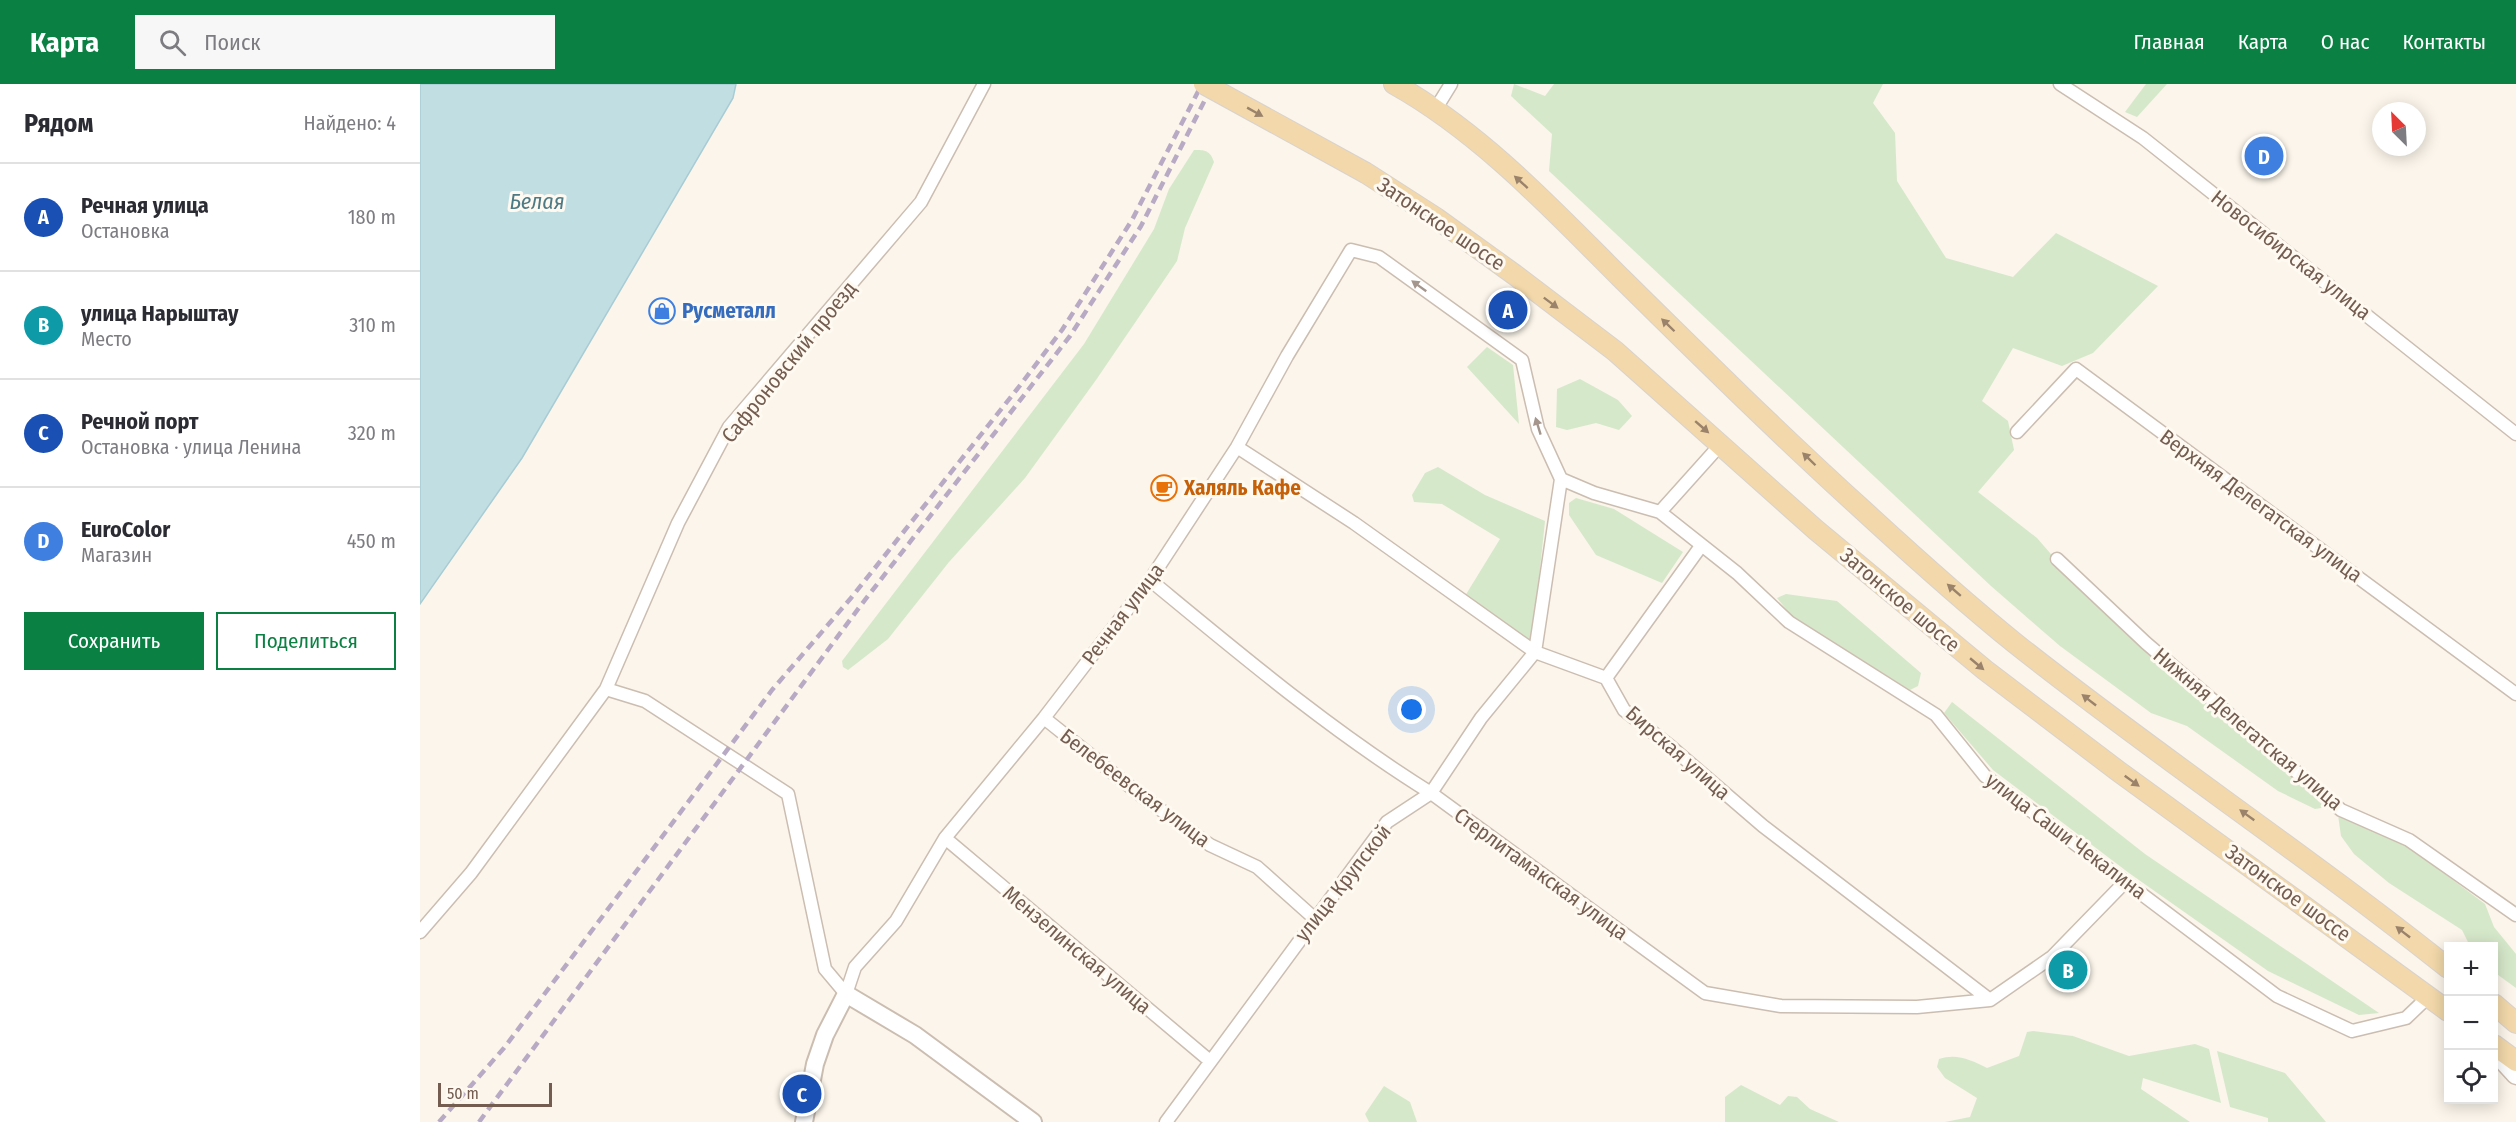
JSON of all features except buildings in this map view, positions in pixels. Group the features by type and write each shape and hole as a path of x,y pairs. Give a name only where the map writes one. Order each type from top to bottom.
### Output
{"main road":[{"name":"Затонское шоссе","path":"1204,84 1366,173 1445,225 1579,323 1615,351 1816,530 1985,670 2118,771 2444,1008"},
{"name":"Затонское шоссе","path":"1397,86 1435,110 1487,152 1564,222 1863,511 2014,642 2130,731 2340,884 2444,965"},
{"path":"2498,1048 2516,1061"},
{"path":"2498,1056 2516,1075"}],"street":[{"name":"Сафроновский проезд","path":"420,932 471,873 606,689 678,523 729,427 921,202 984,84"},
{"path":"1435,110 1451,84"},
{"name":"Новосибирская улица","path":"2060,84 2143,138 2516,434"},
{"name":"Речная улица","path":"846,994 855,967 896,921 945,838 1044,718 1150,580 1237,447 1287,356 1351,250 1379,257 1522,360 1538,429 1561,479"},
{"name":"Верхняя Делегатская улица","path":"2017,432 2076,369 2516,694"},
{"path":"1535,652 1561,479 1593,493 1660,512 1721,444"},
{"path":"1237,447 1354,523 1535,652 1606,678 1701,546"},
{"name":"улица Саши Чекалина","path":"1660,512 1737,573 1789,622 1936,715 1985,776 2277,996 2352,1031 2406,1018 2429,996"},
{"name":"Нижняя Делегатская улица","path":"2057,559 2146,643 2341,810 2409,840 2516,915"},
{"name":"Стерлитамакская улица","path":"1150,580 1297,701 1390,768 1431,794 1705,993 1781,1006 1917,1006 1990,1000"},
{"name":"улица Крупской","path":"1166,1122 1314,918 1387,822 1431,794 1481,718 1535,652"},
{"name":"Бирская улица","path":"1606,678 1624,710 1670,746 1763,826 1990,1000"},
{"path":"606,689 645,701 788,794 825,969 846,994 915,1035 1033,1122"},
{"name":"Белебеевская улица","path":"1044,718 1143,797 1210,845 1257,867 1314,918"},
{"name":"Мензелинская улица","path":"945,838 1210,1061"},
{"path":"1990,1000 2052,957 2125,882"},
{"path":"803,1119 815,1064 825,1035 846,994"}],"green space":[{"path":"1514,84 1545,96 1554,84 1883,84 1873,103 1895,133 1897,181 1946,258 2013,277 2056,233 2158,286 2093,353 2062,366 2013,348 1982,401 2008,421 2014,450 1978,492 2037,538 2089,598 2327,807 2315,809 2278,791 2187,726 2151,713 2060,646 1991,586 1549,171 1552,134 1511,96"},
{"path":"2146,84 2167,84 2137,117 2125,112"},
{"path":"1194,150 1207,152 1214,162 1185,228 1177,261 1096,380 1025,478 949,562 888,639 848,670 843,667 842,661 1084,344 1154,229 1169,189"},
{"path":"1487,347 1513,365 1519,424 1467,367"},
{"path":"1580,379 1618,400 1632,416 1619,430 1596,423 1567,430 1556,427 1557,389"},
{"path":"1438,467 1485,495 1545,521 1532,645 1465,596 1500,539 1442,504 1414,502 1412,495 1425,473"},
{"path":"1576,498 1614,509 1683,552 1662,583 1596,555 1569,515 1569,503"},
{"path":"1786,594 1837,601 1921,673 1918,686 1910,690 1792,616 1777,598"},
{"path":"1952,702 2145,854 2379,1013 2359,1015 2268,971 2129,873 1993,770 1944,713"},
{"path":"2338,815 2406,845 2485,904 2494,927 2516,954 2516,988 2498,975 2498,942 2468,942 2462,930 2389,883 2354,854 2341,836"},
{"path":"2027,1032 2073,1036 2129,1056 2195,1044 2209,1049 2221,1103 2143,1078 2141,1089 2190,1122 1945,1122 1970,1117 1977,1098 1945,1078 1937,1067 1939,1059 1958,1057 1987,1068 2019,1056"},
{"path":"2217,1051 2285,1073 2326,1122 2268,1122 2268,1118 2230,1107"},
{"path":"1741,1085 1780,1105 1788,1096 1797,1097 1810,1109 1839,1122 1725,1122 1725,1097"},
{"path":"1384,1086 1410,1102 1417,1122 1369,1122 1365,1114"}],"water":[{"name":"Белая","path":"420,84 736,84 733,98 522,458 420,604"}],"railway":[{"path":"439,1122 504,1048 772,690 851,598 1062,330 1132,220 1202,84"},
{"path":"479,1122 861,605 1070,336 1141,226 1213,84"}],"place":[{"name":"EuroColor","path":"2264,156"},
{"name":"Речная улица","path":"1508,310"},
{"name":"Русметалл","path":"662,311"},
{"name":"Халяль Кафе","path":"1164,488"},
{"name":"улица Нарыштау","path":"2068,970"},
{"name":"Речной порт","path":"802,1094"}]}
